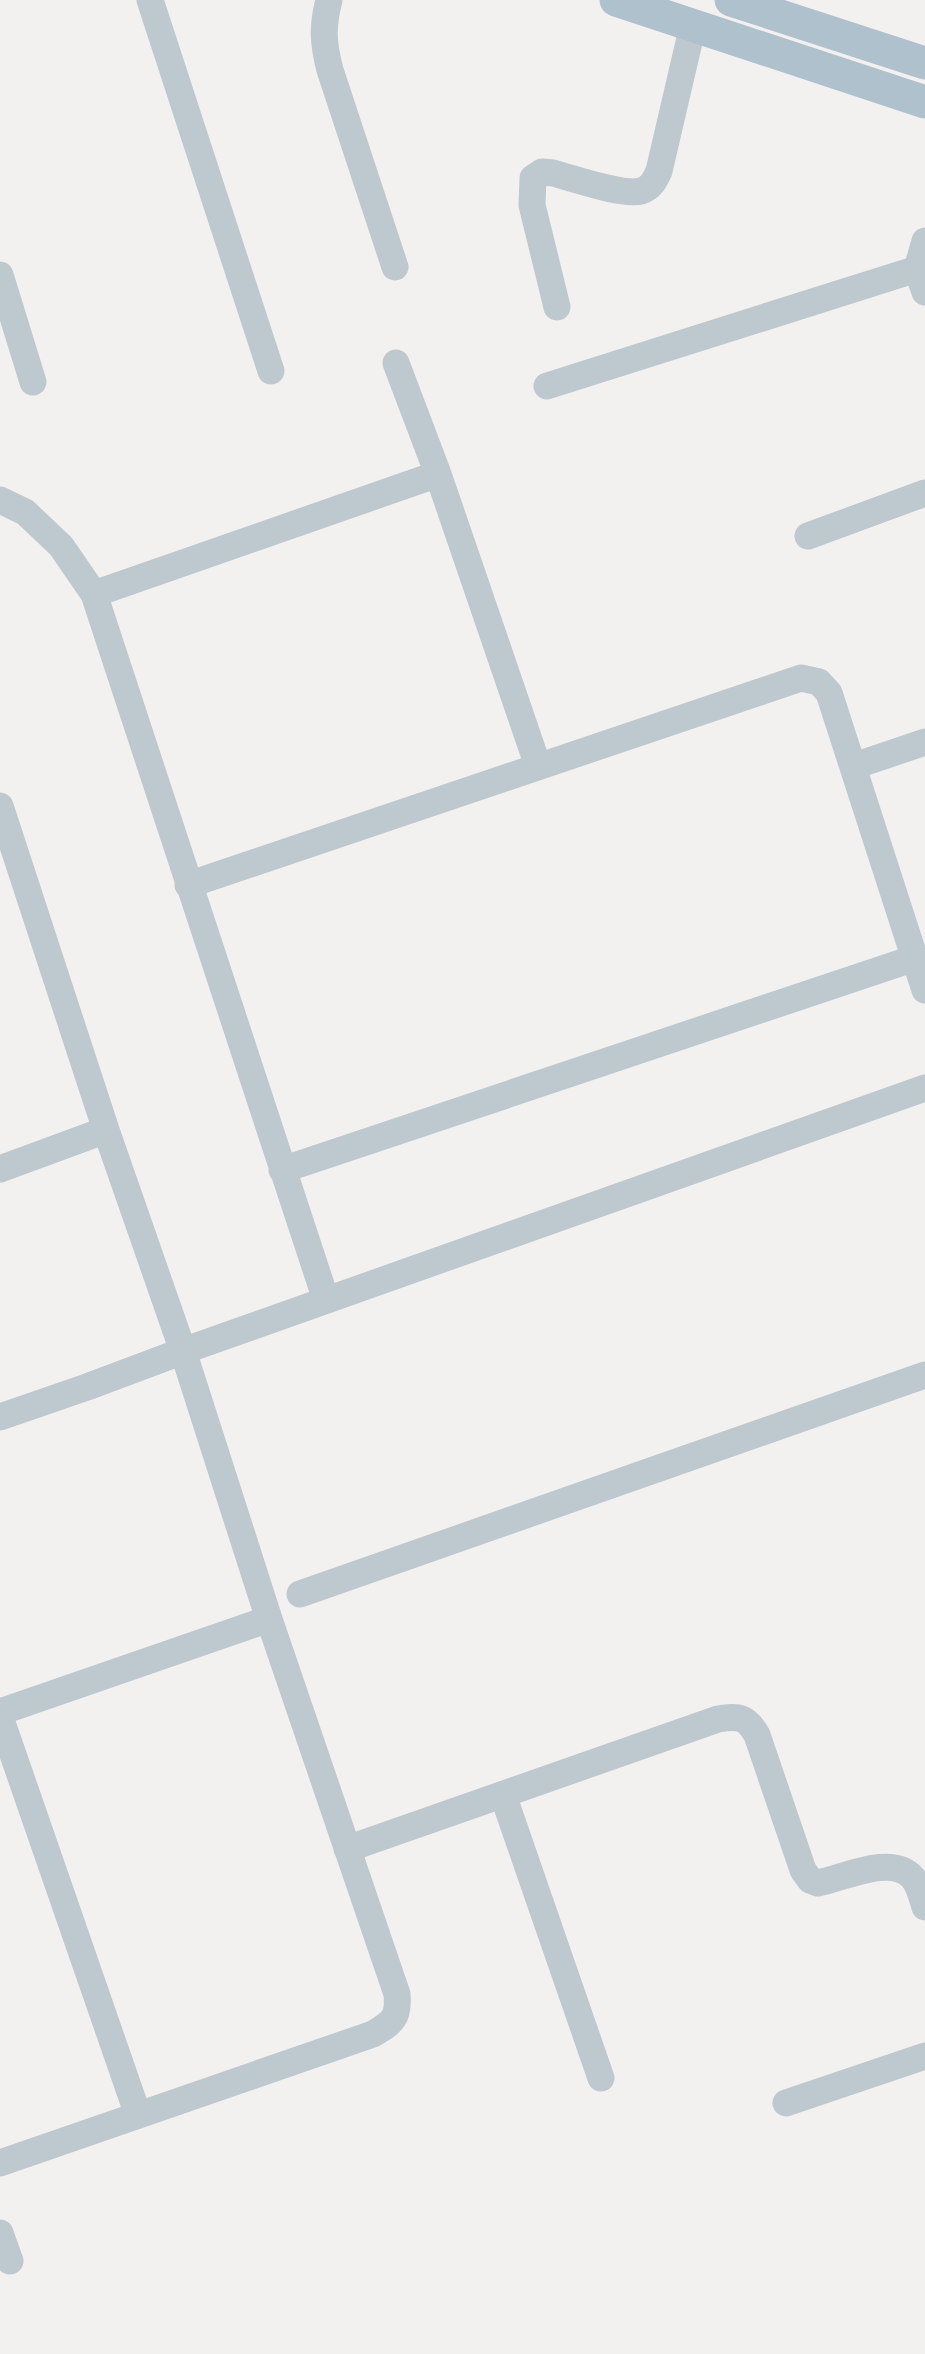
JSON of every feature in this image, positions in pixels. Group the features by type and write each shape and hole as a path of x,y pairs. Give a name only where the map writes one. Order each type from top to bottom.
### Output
{"main road":[{"path":"616,0 925,102"},
{"path":"731,0 925,63"}],"street":[{"path":"150,0 271,371"},
{"path":"329,0 324,22 324,44 330,70 395,267"},
{"path":"557,307 532,206 533,178 542,172 553,173 624,191 641,191 653,184 659,171 693,25"},
{"path":"547,386 921,281 925,240"},
{"path":"0,275 33,382"},
{"path":"396,363 438,474 538,766"},
{"path":"94,594 438,474"},
{"path":"808,537 925,493"},
{"path":"0,500 25,512 61,546 94,594 326,1300"},
{"path":"188,885 801,678 819,682 829,693 925,990"},
{"path":"854,766 925,742"},
{"path":"0,806 106,1130 183,1351 269,1619 397,1994 398,2011 389,2024 373,2034 0,2163"},
{"path":"282,1170 915,958"},
{"path":"0,1417 87,1388 183,1351 925,1088"},
{"path":"0,1169 106,1130"},
{"path":"300,1594 925,1375"},
{"path":"0,1713 269,1619"},
{"path":"347,1850 718,1719 735,1716 750,1722 757,1735 803,1870 810,1880 818,1883 880,1867 899,1868 913,1877 925,1907"},
{"path":"0,1718 138,2115"},
{"path":"503,1795 601,2079"},
{"path":"786,2103 925,2056"},
{"path":"0,2234 10,2261"}]}
